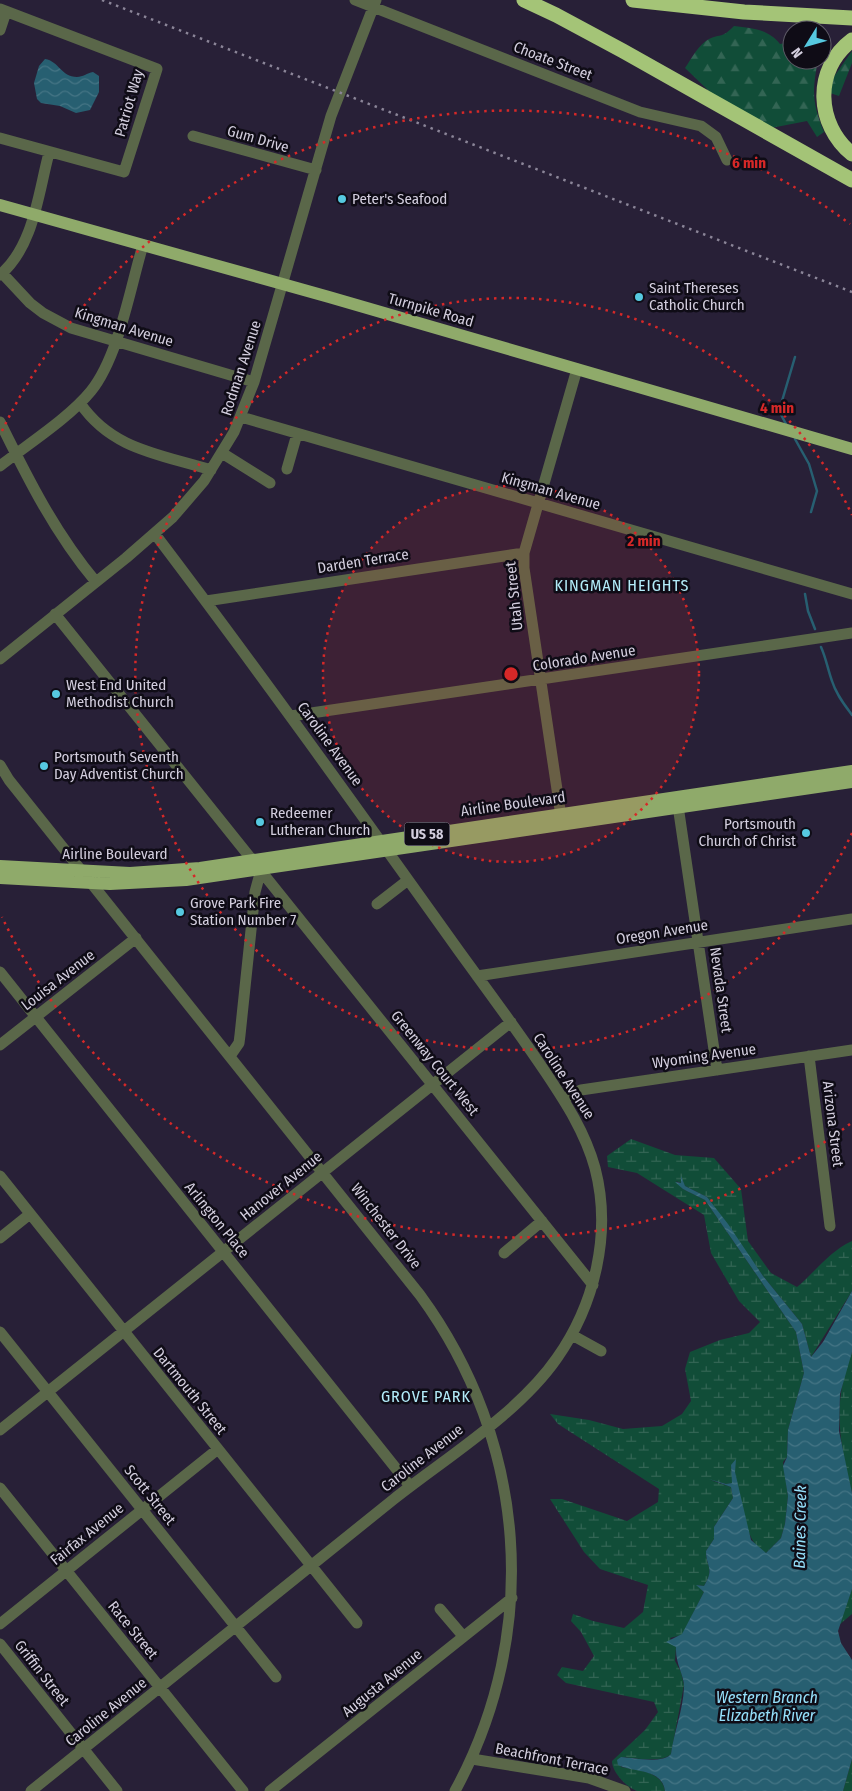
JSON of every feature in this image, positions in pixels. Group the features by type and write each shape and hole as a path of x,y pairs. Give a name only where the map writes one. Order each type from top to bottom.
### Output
{"highway":[{"path":"524,0 615,47 852,180"},
{"path":"634,0 744,12 852,18"},
{"path":"852,40 832,63 824,83 824,94 825,110 832,131 852,154"}],"main road":[{"name":"Turnpike Road","path":"0,204 852,449"},
{"name":"Airline Boulevard","path":"0,878 92,883 174,882 257,865 677,802 852,771"},
{"name":"Airline Boulevard","path":"677,802 852,782"},
{"name":"Airline Boulevard","path":"0,866 130,873 257,865"}],"street":[{"name":"Choate Street","path":"355,0 375,4 640,112 701,126 716,137 727,160"},
{"name":"Rodman Avenue","path":"0,658 155,534 190,499 222,453 242,417 254,382 342,85 375,4"},
{"path":"0,30 3,10"},
{"name":"Patriot Way","path":"0,138 124,172 158,69 3,10"},
{"name":"Gum Drive","path":"193,136 316,170"},
{"path":"1,274 21,251 49,152"},
{"path":"0,466 80,403 100,379 115,341 143,245"},
{"name":"Kingman Avenue","path":"1,274 30,303 57,322 254,382"},
{"name":"Utah Street","path":"561,819 524,568 524,553 577,370"},
{"path":"80,403 99,427 118,441 211,470"},
{"name":"Kingman Avenue","path":"242,417 852,594"},
{"path":"0,422 55,528 96,582"},
{"path":"287,468 297,434"},
{"path":"222,453 270,483"},
{"name":"Caroline Avenue","path":"31,1791 531,1390 555,1362 572,1335 593,1285 601,1238 599,1190 588,1147 563,1099 511,1022 291,716 155,534"},
{"name":"Darden Terrace","path":"206,601 524,553"},
{"name":"Greenway Court West","path":"56,614 593,1285"},
{"name":"Colorado Avenue","path":"291,716 852,633"},
{"name":"Winchester Drive","path":"0,765 9,780 323,1171 436,1316 468,1372 489,1425 498,1454 508,1509 512,1598 502,1663 494,1696 472,1759 455,1791"},
{"name":"Nevada Street","path":"677,802 717,1070"},
{"path":"230,1056 239,1043 257,865"},
{"path":"378,904 408,880"},
{"name":"Oregon Avenue","path":"477,976 852,919"},
{"name":"Louisa Avenue","path":"0,1045 136,938"},
{"name":"Arlington Place","path":"0,972 410,1486"},
{"name":"Hanover Avenue","path":"0,1430 511,1022"},
{"name":"Wyoming Avenue","path":"563,1099 581,1090 852,1050"},
{"name":"Arizona Street","path":"809,1056 830,1226"},
{"name":"Dartmouth Street","path":"0,1176 358,1623"},
{"path":"0,1238 30,1214"},
{"path":"504,1253 542,1221"},
{"name":"Scott Street","path":"0,1332 276,1677"},
{"path":"572,1335 601,1351"},
{"name":"Fairfax Avenue","path":"0,1624 218,1450"},
{"name":"Race Street","path":"0,1488 243,1791"},
{"name":"Augusta Avenue","path":"270,1791 512,1598"},
{"path":"440,1609 462,1636"},
{"name":"Griffin Street","path":"0,1644 117,1791"},
{"name":"Beachfront Terrace","path":"472,1759 589,1778 625,1791"}],"green space":[{"path":"734,26 759,30 782,44 782,70 817,70 814,97 817,113 824,132 817,137 807,121 771,128 711,93 685,68 705,42 730,30"},
{"path":"852,51 852,63 839,96 830,93 833,78"},
{"path":"631,1139 675,1155 714,1158 741,1189 748,1241 771,1273 797,1287 837,1250 852,1241 852,1291 811,1357 802,1324 763,1276 707,1197 685,1186 681,1179 681,1183 676,1181 683,1189 705,1200 796,1332 804,1373 788,1430 787,1457 783,1462 788,1496 785,1524 781,1538 766,1553 757,1547 746,1526 731,1465 733,1483 726,1484 710,1480 731,1487 733,1498 714,1527 714,1539 706,1551 709,1575 704,1586 697,1585 704,1592 682,1635 670,1638 676,1647 675,1661 681,1672 684,1685 671,1754 667,1757 655,1759 621,1757 621,1767 654,1775 663,1784 665,1791 637,1791 633,1789 624,1783 614,1770 612,1761 645,1730 658,1712 654,1702 566,1683 557,1675 562,1667 583,1671 594,1656 581,1632 571,1621 573,1614 624,1628 643,1612 648,1585 600,1569 584,1552 550,1499 562,1499 627,1521 658,1502 659,1489 558,1424 550,1414 589,1420 623,1429 662,1426 682,1414 691,1401 685,1369 690,1352 720,1340 749,1333 760,1322 739,1301 711,1253 704,1215 637,1173 608,1167 607,1156"},
{"path":"852,1352 852,1493 841,1439 840,1406 846,1371"},
{"path":"852,1589 852,1614 839,1625"},
{"path":"852,1759 852,1791 843,1791"}],"water":[{"path":"45,59 50,60 72,76 79,77 93,72 99,76 99,92 90,110 76,113 60,106 41,103 37,99 34,83 39,66"},
{"name":"Western Branch Elizabeth River","path":"681,1176 685,1186 707,1197 728,1224 763,1276 802,1324 811,1357 823,1342 852,1291 852,1352 840,1394 839,1431 852,1493 852,1589 838,1631 841,1643 852,1660 852,1759 843,1791 665,1791 659,1778 646,1772 618,1765 617,1760 621,1757 655,1760 671,1754 682,1704 684,1683 677,1659 676,1647 666,1642 682,1634 704,1592 696,1585 704,1586 709,1575 706,1551 714,1539 714,1527 733,1498 731,1487 709,1479 726,1484 732,1483 731,1465 736,1459 735,1472 751,1540 766,1553 781,1538 785,1524 788,1496 783,1466 787,1457 788,1430 804,1373 796,1332 705,1200 683,1189 675,1182 681,1183"}],"waterway":[{"path":"786,424 779,411 795,357"},
{"path":"795,439 809,464 817,491 811,512"},
{"path":"805,594 808,611 815,629"},
{"path":"821,647 836,690 852,715"}],"railway":[{"path":"102,0 852,292"}],"place":[{"name":"Peter's Seafood","path":"342,199"},
{"name":"Saint Thereses Catholic Church","path":"639,297"},
{"name":"West End United Methodist Church","path":"56,694"},
{"name":"Portsmouth Seventh Day Adventist Church","path":"44,766"},
{"name":"Redeemer Lutheran Church","path":"260,822"},
{"name":"Portsmouth Church of Christ","path":"806,833"},
{"name":"Grove Park Fire Station Number 7","path":"180,912"}],"district":[{"name":"KINGMAN HEIGHTS","path":"622,585"},
{"name":"GROVE PARK","path":"426,1396"}],"water label":[{"name":"Baines Creek","path":"800,1527"}]}
